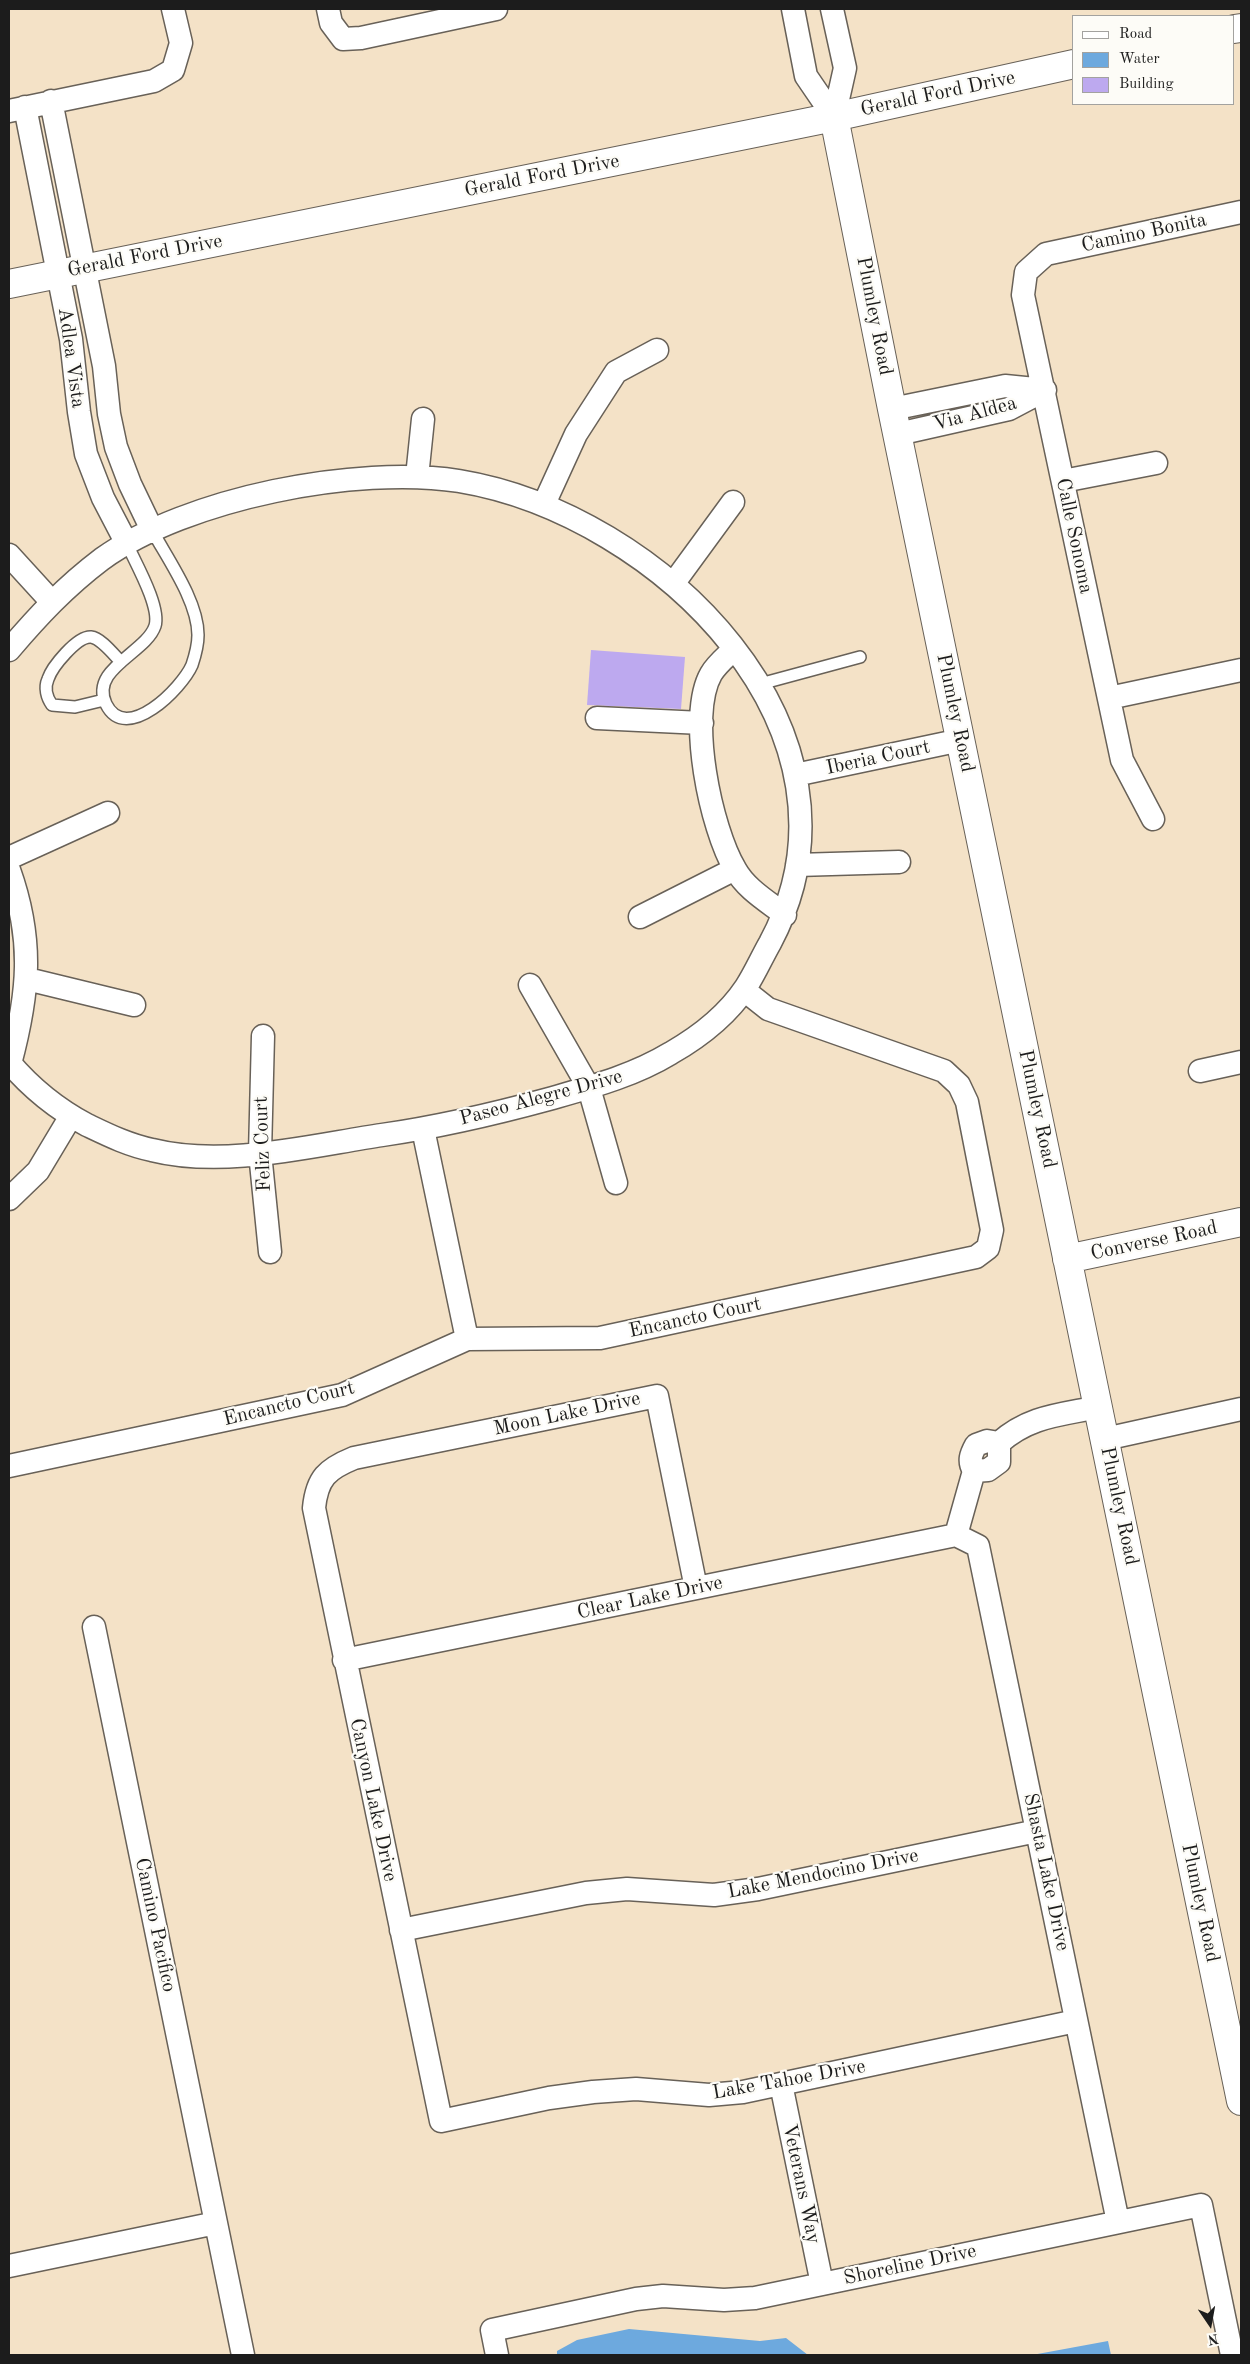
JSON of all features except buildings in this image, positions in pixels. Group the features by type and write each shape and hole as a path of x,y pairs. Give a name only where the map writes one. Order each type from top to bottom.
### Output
{"street":[{"path":"17,109 51,100 154,81 173,70 181,43 173,9"},
{"path":"328,9 331,23 343,39 361,38 496,9"},
{"path":"793,9 806,76 834,117"},
{"path":"832,9 845,68 834,117"},
{"name":"Gerald Ford Drive","path":"9,284 834,117 1072,64"},
{"name":"Adlea Vista","path":"51,100 104,366 108,414 116,447 130,484 153,532"},
{"name":"Adlea Vista","path":"17,109 58,273 71,339 79,412 86,454 103,498 127,544"},
{"name":"Plumley Road","path":"834,117 895,422 1241,2101"},
{"name":"Camino Bonita","path":"1046,254 1241,212"},
{"name":"Calle Sonoma","path":"1046,254 1026,272 1023,295 1045,390 1122,760 1153,820"},
{"path":"544,504 576,434 616,372 657,350"},
{"name":"Via Aldea","path":"895,422 1009,409 1045,390"},
{"path":"417,477 423,419"},
{"path":"1063,481 1156,463"},
{"name":"Paseo Alegre Drive","path":"9,650 51,601 104,558 127,544 199,512 315,483 369,477 417,477 462,482 544,504 604,536 641,559 673,584 708,617 760,684 784,735 796,775 801,818 797,865 784,915 744,990 723,1014 698,1035 671,1053 630,1074 589,1088 516,1108 423,1129 260,1153 192,1156 157,1152 118,1140 70,1116 30,1086 9,1063"},
{"path":"673,584 733,502"},
{"path":"9,555 51,601"},
{"path":"734,649 711,673 704,698 702,723 703,764 720,837 735,869 751,889 784,915"},
{"path":"1109,698 1241,670"},
{"path":"597,718 702,723"},
{"name":"Iberia Court","path":"796,775 961,740"},
{"path":"9,858 108,813"},
{"path":"797,865 899,862"},
{"path":"640,917 735,869"},
{"path":"9,870 18,894 25,932 27,979 22,1020 9,1063"},
{"path":"27,979 134,1005"},
{"path":"530,985 589,1088 616,1183"},
{"name":"Encancto Court","path":"9,1466 342,1395 467,1339 600,1338 976,1257 988,1248 992,1230 967,1102 959,1085 944,1071 768,1009 744,990"},
{"name":"Feliz Court","path":"263,1036 260,1153 270,1252"},
{"path":"1200,1071 1241,1062"},
{"path":"9,1199 38,1171 70,1116"},
{"path":"423,1129 467,1339"},
{"name":"Converse Road","path":"1067,1259 1241,1222"},
{"name":"Moon Lake Drive","path":"321,1479 334,1466 354,1458 657,1396 696,1588"},
{"path":"956,1535 974,1471 970,1465 971,1454 976,1445 987,1441 998,1443 1012,1430 1030,1422 1098,1407"},
{"path":"1105,1439 1241,1409"},
{"name":"Canyon Lake Drive","path":"321,1479 315,1494 314,1508 441,2121"},
{"name":"Clear Lake Drive","path":"344,1660 956,1535"},
{"name":"Shasta Lake Drive","path":"956,1535 978,1546 1118,2222"},
{"name":"Camino Pacifico","path":"94,1627 243,2355"},
{"name":"Lake Mendocino Drive","path":"401,1930 586,1893 628,1889 714,1895 758,1889 1037,1831"},
{"name":"Lake Tahoe Drive","path":"441,2121 549,2098 593,2092 636,2089 709,2095 743,2092 1076,2022"},
{"name":"Veterans Way","path":"781,2084 822,2284"},
{"name":"Shoreline Drive","path":"498,2355 492,2330 636,2299 663,2296 724,2300 748,2298 1201,2205 1232,2355"},
{"path":"9,2266 216,2223"}],"lane":[{"path":"127,544 151,597 156,616 155,626 149,635 108,675 104,684 104,700 113,714 133,718 147,714 181,682 191,666 198,637 197,619 192,606 153,532"},
{"path":"104,700 75,707 52,705 48,701 47,681 56,665 80,640 85,638 95,638 121,662"},
{"path":"760,684 860,657"}],"water":[{"path":"629,2329 760,2341 786,2338 808,2355 557,2355 557,2351 577,2340"},
{"path":"1108,2341 1111,2355 1032,2355"}]}
